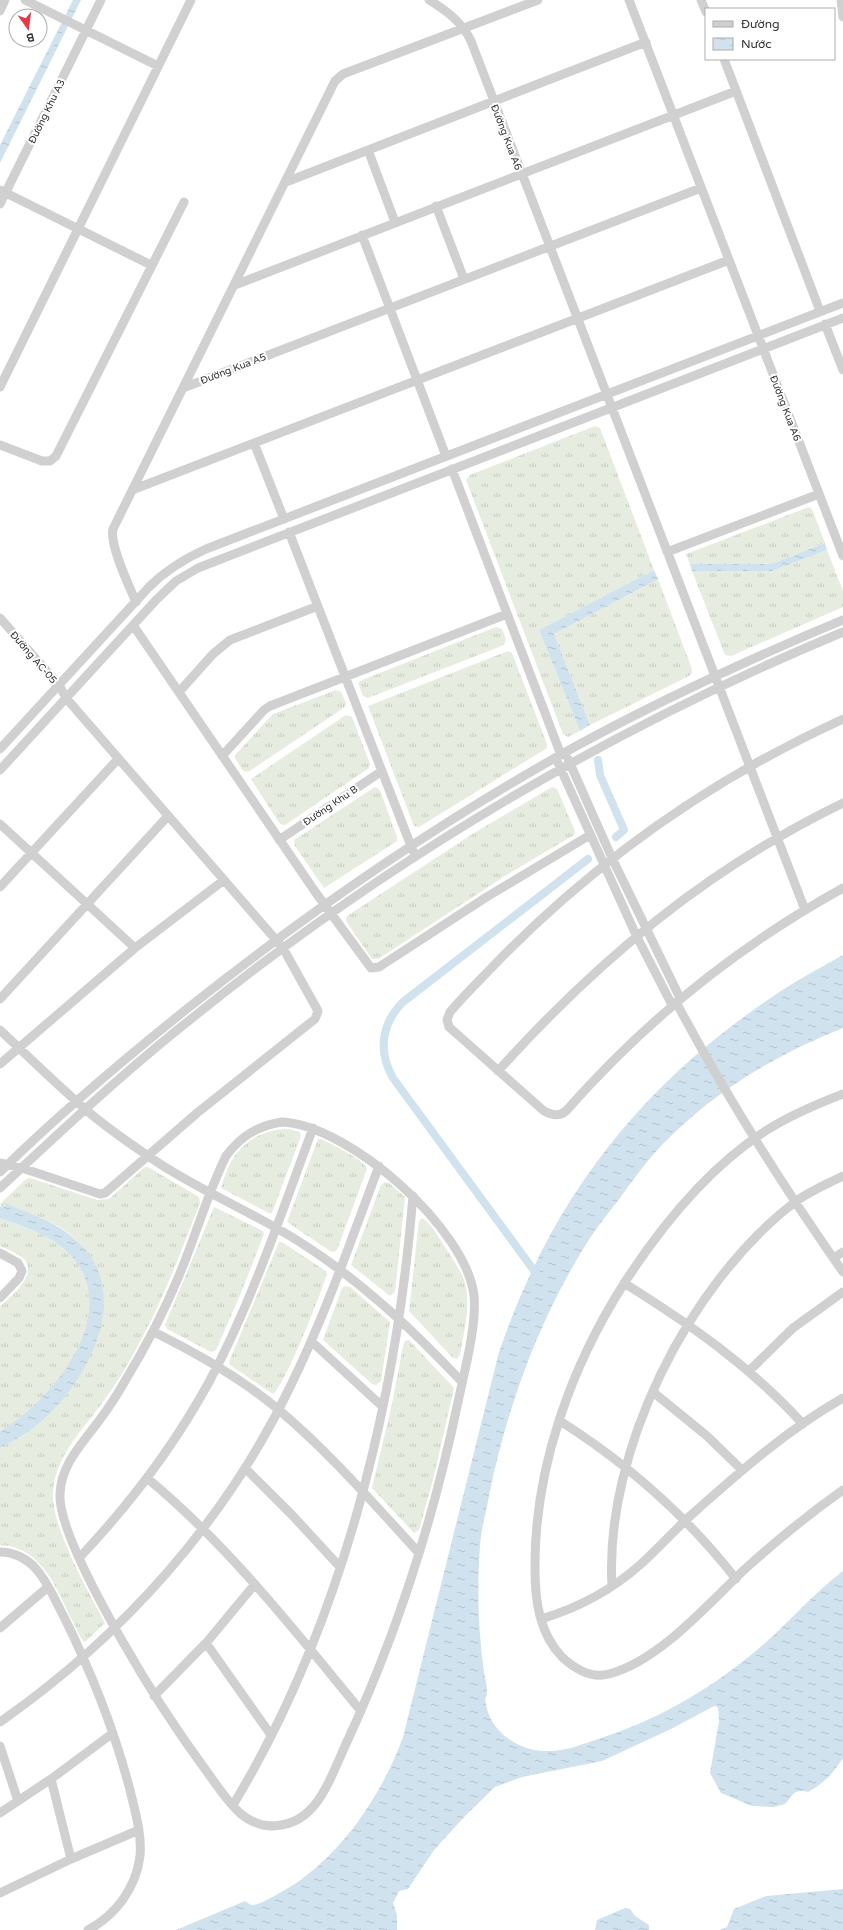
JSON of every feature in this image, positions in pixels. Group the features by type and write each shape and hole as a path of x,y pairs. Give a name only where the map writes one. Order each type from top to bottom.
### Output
{"street":[{"path":"0,11 6,0"},
{"path":"25,0 158,66"},
{"name":"Đường Khu A3","path":"0,204 3,191 101,0"},
{"path":"0,387 191,0"},
{"name":"Đường Kua A6","path":"429,0 452,15 464,28 471,41 576,319 750,766 804,910"},
{"path":"136,602 113,544 112,534 132,490 338,78 538,0"},
{"name":"Đường Kua A6","path":"629,0 843,556"},
{"path":"701,0 705,10"},
{"path":"841,0 843,17"},
{"path":"286,182 646,42"},
{"path":"724,60 820,311"},
{"path":"235,285 736,91"},
{"path":"368,150 395,222"},
{"path":"389,308 701,188"},
{"path":"3,191 151,265"},
{"path":"0,445 42,461 50,461 56,456 184,202"},
{"path":"436,206 464,279"},
{"path":"362,235 446,456"},
{"path":"132,490 729,260"},
{"path":"0,749 158,578 181,561 206,549 843,302"},
{"name":"Đường Kua A5","path":"183,388 389,308"},
{"path":"0,770 162,594 186,575 210,562 843,318"},
{"path":"826,324 843,370"},
{"path":"254,443 284,519"},
{"path":"452,469 561,755 561,768 636,935 676,1002 730,1099 795,1202 843,1272"},
{"path":"667,552 819,494"},
{"path":"289,532 415,856"},
{"path":"179,692 213,654 230,640 318,606"},
{"path":"222,756 266,708 507,614"},
{"path":"2,1167 169,1023 325,904 411,846 561,755 640,713 715,677 843,620"},
{"name":"Đường AC-05","path":"2,624 59,685 66,698 283,948 317,1007 317,1017 230,1086 148,1156"},
{"path":"133,625 279,840 368,966 376,968 491,894 590,834"},
{"path":"0,1188 85,1109 190,1019 283,948 415,856 561,768 644,724 719,687 843,632"},
{"path":"843,718 750,766 674,813 612,858 520,939 464,997 448,1016 448,1024 452,1031 544,1111 559,1115 566,1110 620,1052 676,1002 739,953 804,910 843,888"},
{"path":"561,755 570,763 645,928 676,1002"},
{"path":"0,887 118,759"},
{"name":"Đường Khu B","path":"279,840 382,771"},
{"path":"498,1071 572,994 645,928 716,877 777,838 843,803"},
{"path":"0,999 168,816"},
{"path":"0,824 135,948"},
{"path":"0,1064 135,948 224,880"},
{"path":"0,1030 85,1109 148,1156 211,1194 276,1227 340,1269 400,1318 462,1382"},
{"path":"843,1094 797,1114 755,1139 714,1173 683,1205 656,1238 624,1283 590,1346 574,1380 560,1421 543,1483 536,1534 536,1597 540,1619 551,1643 566,1660 587,1674 607,1674 628,1666 665,1643 690,1624 736,1579 786,1534 843,1490"},
{"path":"282,1122 313,1128 351,1147 379,1166 413,1196 451,1243 467,1270 472,1286 474,1310 462,1382 442,1470 420,1553 396,1624 361,1711 320,1796 305,1815 295,1821 282,1825 264,1825 246,1817 232,1805 154,1696 115,1628 80,1557 61,1509 60,1492 63,1476 70,1459 115,1399 154,1332 178,1279 226,1156 245,1136 261,1127 282,1122"},
{"path":"80,1557 124,1508 147,1478 180,1430 217,1366 240,1316 276,1227 313,1128"},
{"path":"2,1167 22,1168 103,1194 148,1156"},
{"path":"0,1722 83,1657 115,1628 162,1579 202,1529 245,1468 278,1410 311,1341 379,1166"},
{"path":"612,1586 613,1533 617,1504 626,1466 653,1392 673,1351 708,1296 743,1252 766,1228 795,1202 843,1176"},
{"path":"232,1805 271,1735 310,1648 340,1567 363,1492 383,1407 400,1318 413,1196"},
{"path":"0,1252 18,1263 22,1271 19,1278 0,1298"},
{"path":"833,1258 843,1252"},
{"path":"624,1283 689,1324 749,1371 803,1424"},
{"path":"749,1371 794,1328 843,1292"},
{"path":"154,1332 217,1366 278,1410 313,1441 420,1553"},
{"path":"311,1341 336,1362 383,1407"},
{"path":"653,1392 702,1432 742,1470"},
{"path":"540,1619 578,1606 612,1586 640,1564 742,1470 803,1424 843,1398"},
{"path":"560,1421 626,1466 686,1520 736,1579"},
{"path":"245,1468 293,1516 340,1567"},
{"path":"147,1478 202,1529 255,1584 310,1648 361,1711"},
{"path":"0,1552 16,1555 27,1560 37,1570 48,1587 83,1657 113,1732 129,1786 139,1830 140,1858 136,1874 129,1890 111,1914 88,1930"},
{"path":"154,1696 206,1643 255,1584"},
{"path":"0,1628 48,1587"},
{"path":"206,1643 271,1735"},
{"path":"0,1813 52,1779 113,1732"},
{"path":"0,1746 18,1801"},
{"path":"52,1779 71,1858"},
{"path":"0,1893 71,1858 139,1830"}],"green space":[{"path":"595,426 600,428 654,570 539,630 580,731 568,737 563,734 466,480 470,475"},
{"path":"809,507 812,509 825,543 771,564 690,564 686,554"},
{"path":"827,550 843,591 843,607 731,656 725,655 692,571 772,571"},
{"path":"658,579 692,669 692,673 689,676 590,725 554,634"},
{"path":"496,627 502,629 506,639 504,645 368,698 363,696 358,683 362,680"},
{"path":"508,651 512,653 547,744 547,748 419,827 414,826 368,706"},
{"path":"336,690 341,692 346,703 345,707 248,772 243,771 235,758 236,754 273,714"},
{"path":"346,715 352,717 370,764 369,768 285,825 280,824 251,779"},
{"path":"375,787 380,790 397,837 397,841 324,888 295,846 294,840"},
{"path":"552,787 557,789 575,831 574,835 508,874 378,959 372,959 346,921 347,916 474,833"},
{"path":"289,1129 300,1132 301,1136 272,1213 269,1213 221,1188 230,1163 236,1154 250,1140 268,1132"},
{"path":"318,1139 321,1139 354,1156 367,1169 337,1250 334,1252 330,1251 287,1222"},
{"path":"145,1167 148,1167 199,1197 200,1203 166,1287 143,1336 117,1382 72,1442 59,1467 54,1481 54,1509 58,1525 73,1560 105,1623 84,1642 46,1571 27,1553 14,1547 0,1545 0,1448 27,1433 44,1420 74,1383 86,1363 96,1342 102,1320 103,1298 99,1277 90,1256 66,1231 32,1213 5,1204 3,1208 0,1204 25,1180 30,1178 97,1200 109,1199"},
{"path":"385,1182 389,1183 405,1197 395,1292 390,1296 351,1265 381,1185"},
{"path":"214,1207 263,1231 264,1234 241,1293 216,1350 211,1352 167,1329 165,1325"},
{"path":"0,1218 33,1230 54,1242 72,1257 79,1266 88,1289 89,1313 82,1337 71,1360 56,1382 38,1402 0,1431 0,1307 21,1286 28,1273 28,1266 25,1260 20,1256 0,1246"},
{"path":"422,1218 436,1233 459,1269 465,1283 467,1293 466,1324 460,1355 457,1359 453,1358 409,1311 419,1221"},
{"path":"279,1242 282,1242 327,1273 311,1317 293,1358 278,1388 273,1394 230,1365 229,1362"},
{"path":"345,1286 350,1287 390,1322 381,1381 376,1385 372,1384 323,1340 342,1288"},
{"path":"409,1340 454,1388 434,1476 419,1530 414,1533 372,1488 392,1404 403,1346 405,1341"}],"water":[{"path":"73,0 81,0 0,163 0,145"},
{"path":"825,543 827,550 772,571 692,571 690,564 771,564"},
{"path":"654,570 658,579 554,634 590,725 580,731 539,630"},
{"path":"843,955 843,1028 816,1039 764,1066 739,1081 693,1116 671,1136 643,1167 593,1233 572,1268 541,1330 516,1395 505,1429 496,1462 481,1533 478,1594 480,1641 487,1689 485,1699 493,1723 507,1738 516,1744 536,1750 553,1751 574,1747 645,1721 667,1711 708,1687 764,1644 822,1588 843,1571 843,1758 820,1785 808,1792 796,1792 785,1804 774,1807 752,1806 721,1793 710,1773 719,1721 718,1707 714,1706 671,1729 602,1761 522,1777 495,1787 465,1816 434,1850 408,1889 399,1891 393,1903 397,1915 397,1930 176,1930 245,1901 251,1905 261,1903 297,1882 318,1866 336,1848 369,1806 394,1760 403,1737 499,1352 521,1296 546,1244 574,1195 606,1150 642,1107 682,1067 727,1030 775,995"},
{"path":"6,1204 51,1222 80,1244 88,1253 99,1274 104,1296 102,1319 96,1342 86,1364 73,1385 59,1404 38,1424 23,1436 0,1448 0,1431 38,1402 56,1382 71,1360 82,1337 89,1313 88,1289 79,1266 64,1249 54,1242 33,1230 0,1218 0,1206 3,1208"},
{"path":"843,1889 843,1930 720,1930 727,1927 734,1909 766,1896"},
{"path":"625,1908 630,1909 635,1916 649,1925 649,1930 595,1930 597,1920"}],"waterway":[{"path":"598,760 600,775 624,830 616,837"},
{"path":"538,1276 393,1078 385,1058 384,1038 390,1020 403,1002 588,859"}]}
